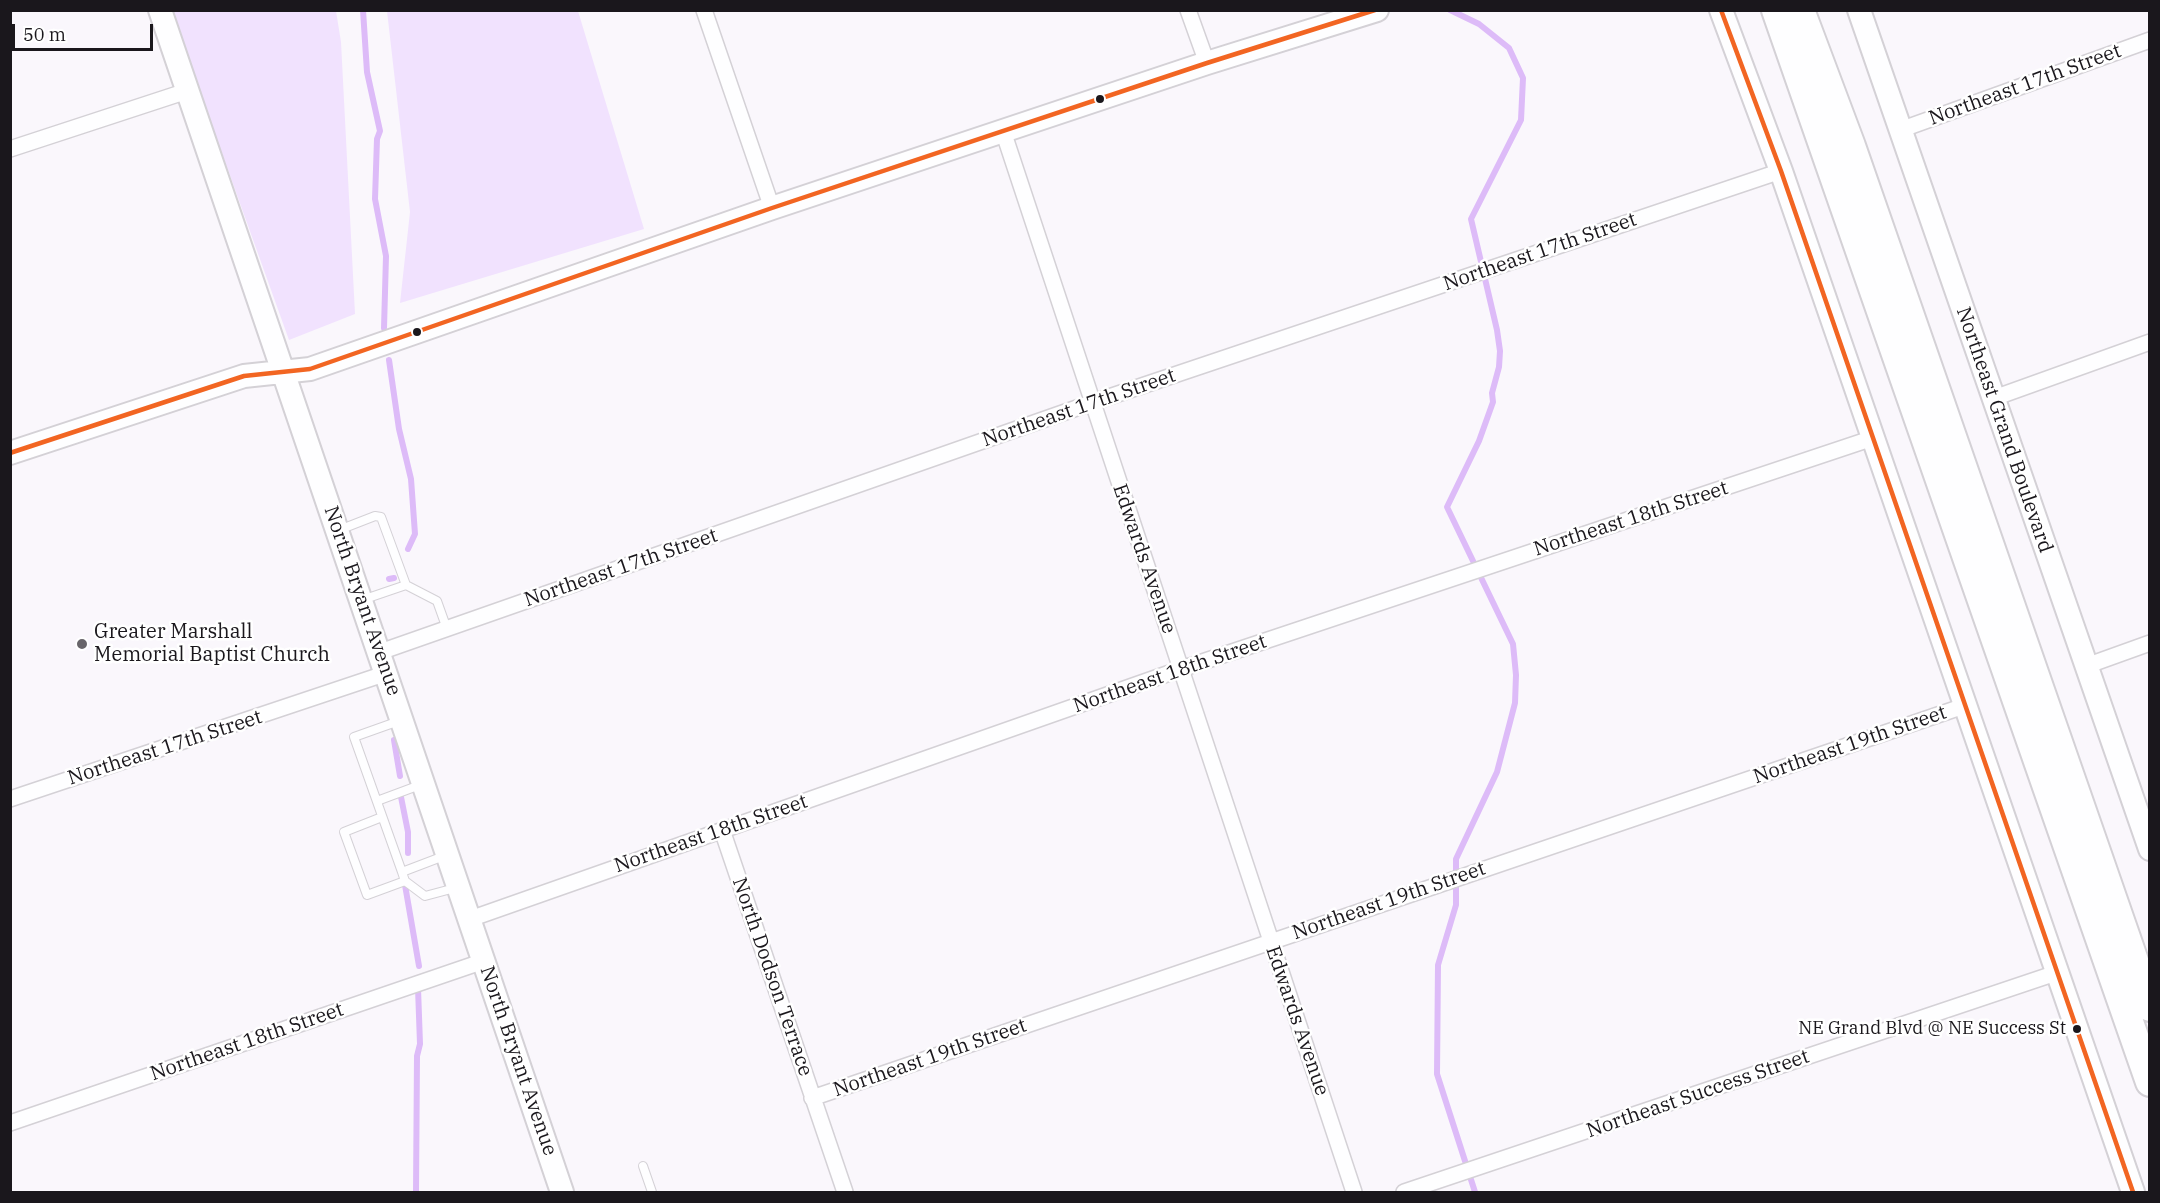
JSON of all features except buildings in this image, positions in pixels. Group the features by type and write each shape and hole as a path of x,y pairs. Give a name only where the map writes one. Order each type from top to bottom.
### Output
{"highway":[{"path":"1776,10 2150,1082"},
{"path":"1800,10 1855,158 2150,1006"}],"street":[{"name":"North Bryant Avenue","path":"160,10 384,663 562,1192"},
{"path":"704,10 772,208"},
{"path":"1188,10 1207,63"},
{"path":"10,453 244,376 321,366 772,208 1207,63 1377,10"},
{"path":"1721,10 1781,171 2133,1192"},
{"name":"Northeast Grand Boulevard","path":"1859,10 2150,849"},
{"name":"Northeast 17th Street","path":"1900,130 2150,40"},
{"path":"10,149 187,91"},
{"name":"Edwards Avenue","path":"1003,131 1354,1192"},
{"name":"Northeast 17th Street","path":"10,799 384,663 447,629 1092,403 1781,171"},
{"path":"1994,398 2150,342"},
{"name":"Northeast 18th Street","path":"470,919 1181,669 1873,438"},
{"path":"2086,666 2150,643"},
{"name":"Northeast 19th Street","path":"812,1098 1967,705"},
{"name":"North Dodson Terrace","path":"722,830 845,1192"},
{"name":"Northeast 18th Street","path":"10,1123 484,961"},
{"name":"Northeast Success Street","path":"1404,1192 2059,972"}],"lane":[{"path":"338,531 375,516 381,517 406,585 437,601 447,629"},
{"path":"362,600 406,585"},
{"path":"403,720 354,737 405,880 424,896 459,886"},
{"path":"376,801 424,783"},
{"path":"382,817 344,832 367,895 405,880"},
{"path":"402,872 448,854"},
{"path":"643,1166 652,1192"}],"shaded area":[{"path":"171,11 336,11 341,42 355,314 289,340"},
{"path":"387,11 578,11 644,229 400,303 410,212"}],"waterway":[{"path":"363,10 367,72 380,131 377,139 375,199 386,256 384,328"},
{"path":"1450,10 1479,24 1509,48 1523,78 1521,120 1471,219 1500,351 1499,367 1492,393 1493,402 1479,441 1447,507 1513,644 1516,675 1515,703 1497,772 1456,859 1456,905 1438,965 1437,1074 1475,1192"},
{"path":"389,360 399,429 411,479 415,534 408,549"},
{"path":"389,579 394,578"},
{"path":"394,740 400,776"},
{"path":"400,792 408,832 408,853"},
{"path":"405,885 419,966"},
{"path":"416,1192 417,1056 420,1044 418,988"}],"transit line":[{"path":"10,453 244,376 310,369 772,208 1207,63 1375,10"},
{"path":"1721,10 1781,171 2133,1192"}],"place":[{"name":"Greater Marshall Memorial Baptist Church","path":"82,644"},
{"name":"NE Grand Blvd @ NE Success St","path":"2077,1029"}]}
